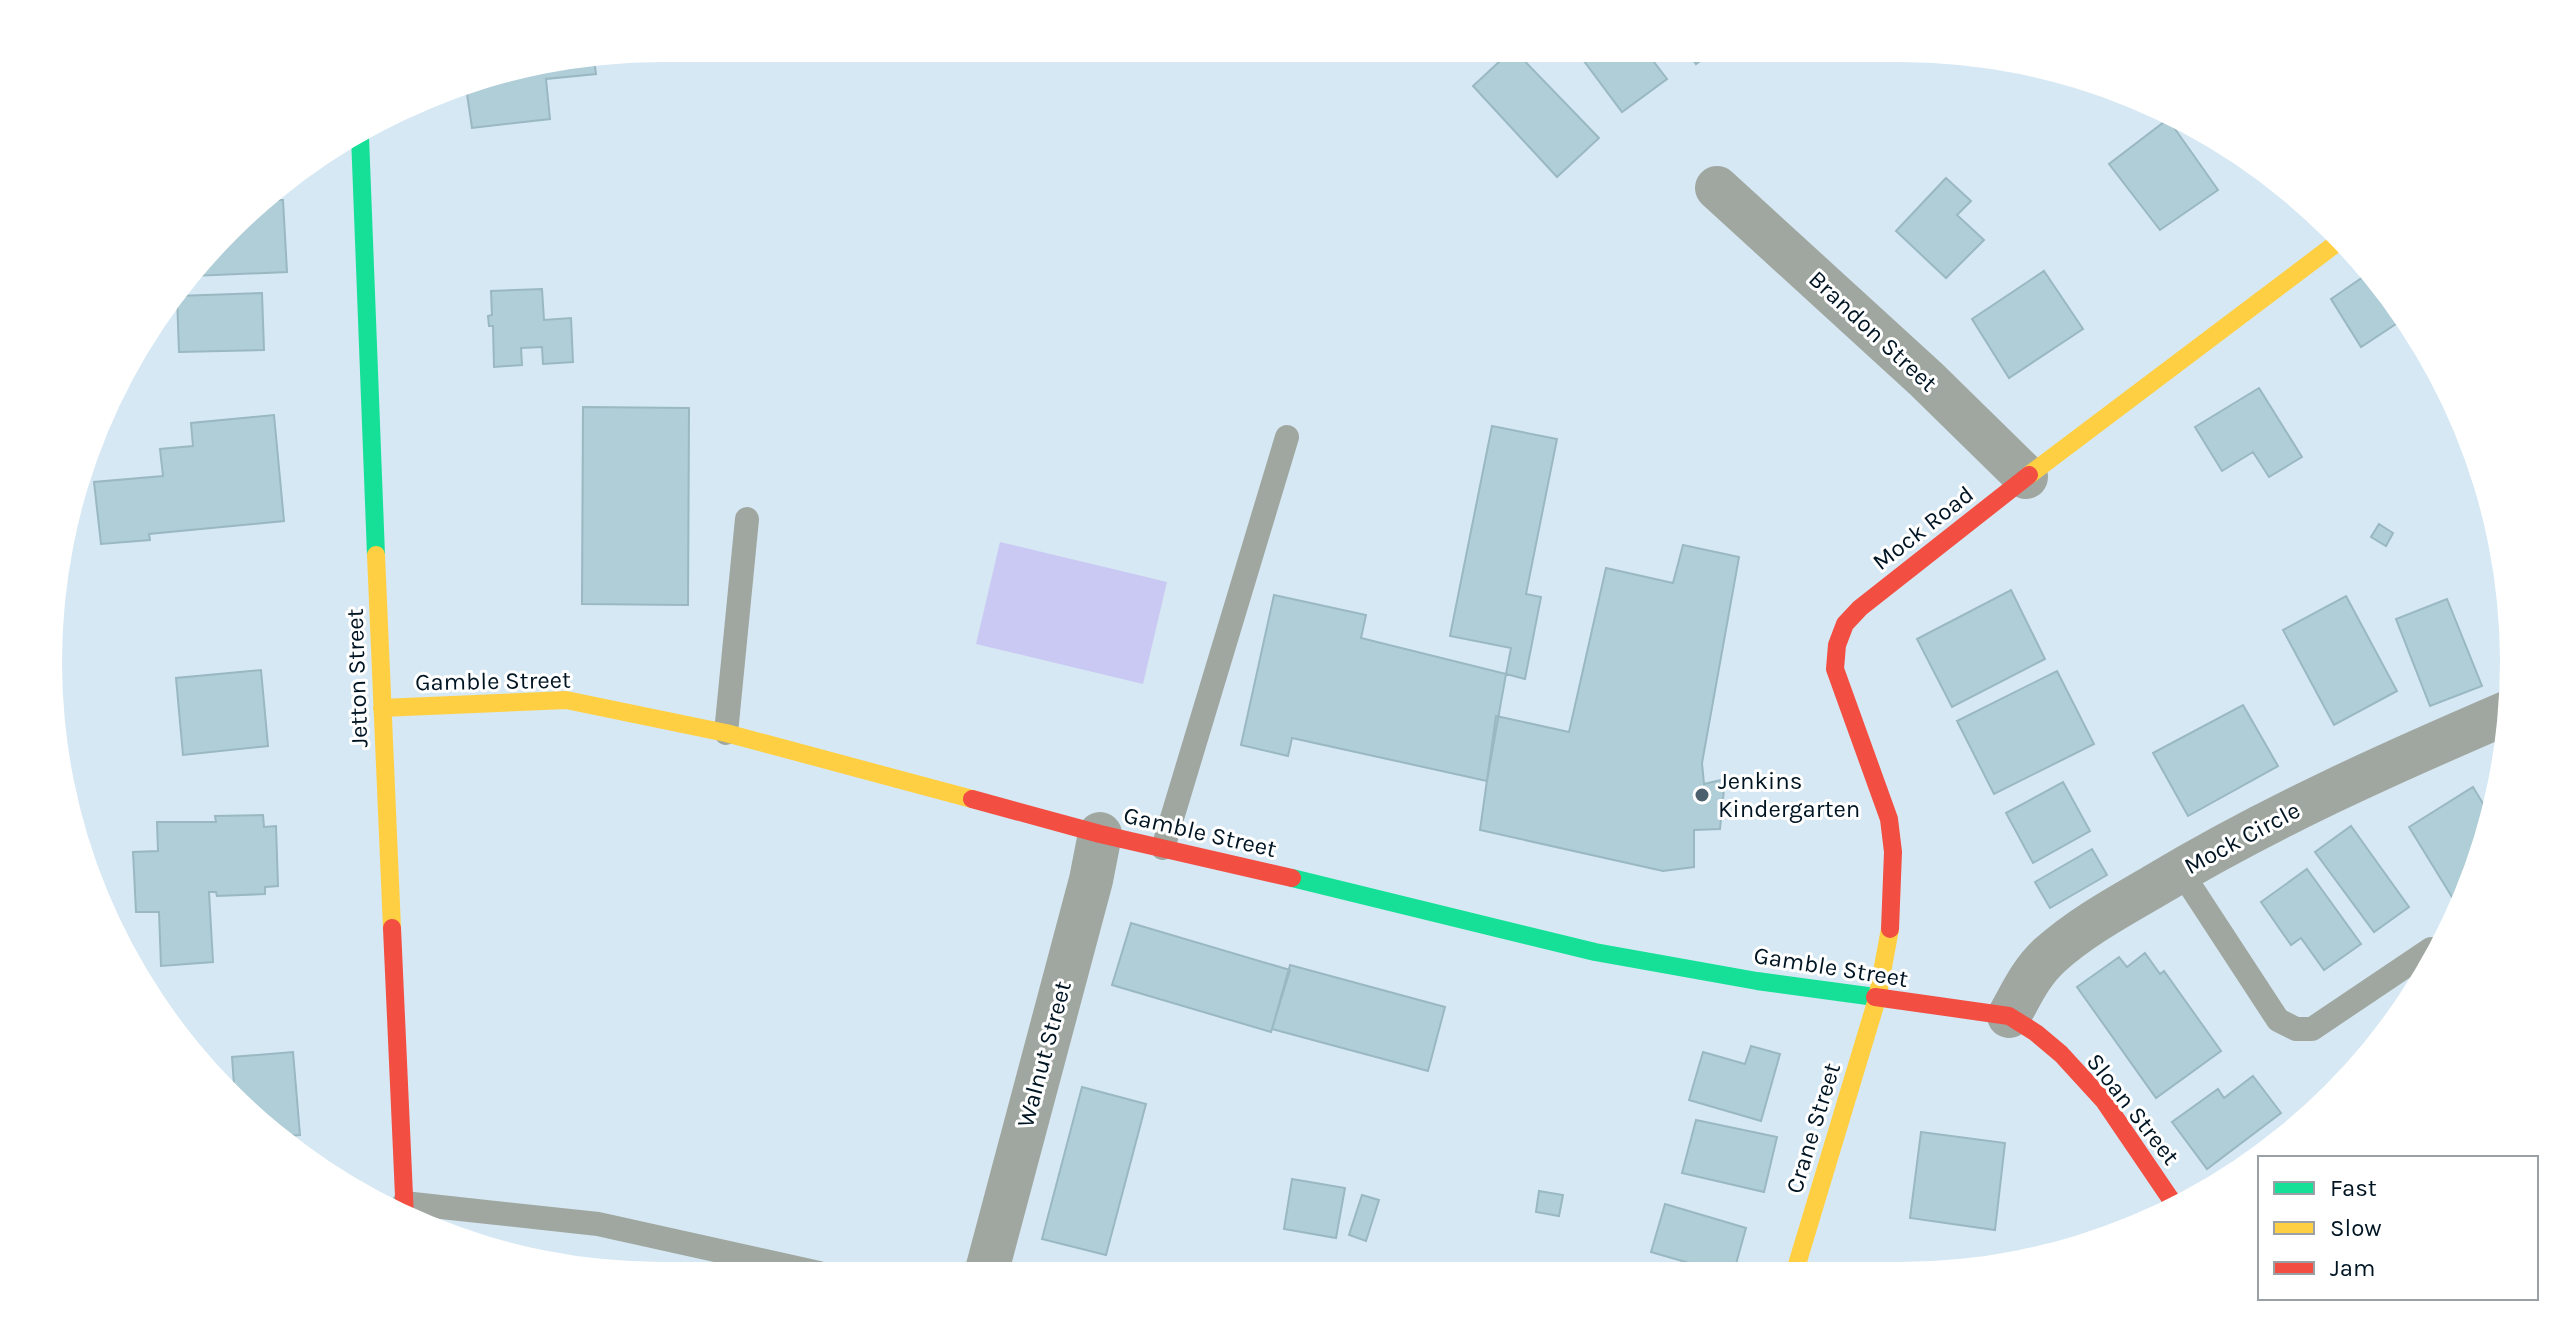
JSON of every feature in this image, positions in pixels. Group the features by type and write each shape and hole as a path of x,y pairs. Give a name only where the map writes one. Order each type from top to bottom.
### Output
{"street":[{"name":"Jetton Street","path":"360,143 405,1204"},
{"name":"Brandon Street","path":"1717,188 1926,379 2026,477"},
{"name":"Mock Road","path":"1877,999 1890,941 1893,852 1882,795 1835,669 1837,645 1845,624 1860,608 2026,477 2332,246"},
{"name":"Gamble Street","path":"382,708 566,700 726,733 1100,834 1396,902 1595,952 1877,999 2009,1016"},
{"name":"Mock Circle","path":"2009,1016 2034,971 2050,955 2113,911 2180,870 2371,771 2497,717"},
{"name":"Walnut Street","path":"989,1262 1091,880 1100,834"},
{"name":"Crane Street","path":"1798,1262 1877,999"},
{"name":"Sloan Street","path":"2009,1016 2030,1027 2095,1090 2133,1140 2170,1197"}],"lane":[{"path":"1163,848 1287,437"},
{"path":"726,733 747,519"},
{"path":"2180,870 2278,1020 2296,1029 2312,1029 2424,953"},
{"path":"421,1211 598,1224 769,1262"}],"shaded area":[{"path":"1000,542 1167,582 1143,684 976,644"}],"building":[{"path":"1499,62 1526,62 1599,138 1557,177 1473,86"},
{"path":"1585,62 1654,62 1667,79 1622,112"},
{"path":"595,66 596,74 546,79 550,119 472,128 467,95 507,82"},
{"path":"2163,123 2175,129 2218,190 2160,230 2109,164"},
{"path":"1946,178 1971,201 1957,215 1984,240 1946,278 1896,231"},
{"path":"280,200 283,200 287,272 203,276"},
{"path":"2044,271 2083,329 2009,378 1972,319"},
{"path":"2361,278 2396,324 2361,347 2331,299"},
{"path":"542,289 544,320 571,318 573,362 543,364 542,347 521,348 522,365 494,367 493,326 489,326 488,316 492,315 491,291"},
{"path":"262,293 264,350 179,352 177,309 187,296"},
{"path":"2259,388 2302,457 2269,477 2253,452 2222,471 2195,427"},
{"path":"583,407 689,408 688,605 582,604"},
{"path":"274,415 284,521 149,534 150,540 101,544 94,482 163,476 160,449 193,446 191,423"},
{"path":"1492,426 1557,439 1526,594 1541,597 1525,679 1506,674 1511,648 1450,636"},
{"path":"2379,524 2393,533 2386,546 2371,537"},
{"path":"1683,545 1739,557 1702,763 1704,784 1725,779 1720,829 1694,830 1694,867 1663,871 1480,830 1496,716 1569,732 1606,568 1673,583"},
{"path":"2011,590 2045,659 1952,707 1917,639"},
{"path":"1274,595 1366,615 1361,638 1506,674 1487,781 1292,738 1288,756 1241,745"},
{"path":"2346,596 2397,691 2334,725 2283,630"},
{"path":"2447,599 2482,686 2430,706 2396,619"},
{"path":"261,670 268,746 183,755 176,678"},
{"path":"2057,671 2094,744 1994,794 1957,721"},
{"path":"2243,705 2278,766 2188,816 2153,753"},
{"path":"2063,782 2090,831 2033,863 2006,813"},
{"path":"2473,787 2483,803 2452,897 2409,827"},
{"path":"263,815 264,827 276,826 278,886 265,887 265,894 217,896 216,892 209,892 213,962 161,966 159,912 136,912 133,852 158,851 157,822 216,822 215,816"},
{"path":"2351,826 2409,907 2374,932 2315,852"},
{"path":"2092,849 2107,875 2050,908 2035,882"},
{"path":"2307,869 2361,944 2324,970 2301,938 2291,945 2261,902"},
{"path":"1131,923 1290,970 1271,1032 1112,985"},
{"path":"2145,953 2160,974 2164,971 2221,1051 2156,1098 2077,987 2119,957 2127,967"},
{"path":"1290,965 1445,1007 1428,1071 1272,1029"},
{"path":"1751,1046 1780,1054 1761,1121 1689,1100 1703,1052 1745,1064"},
{"path":"293,1052 300,1135 294,1135 234,1082 232,1057"},
{"path":"2253,1076 2281,1113 2207,1169 2172,1122 2218,1089 2224,1098"},
{"path":"1082,1087 1146,1104 1106,1255 1042,1239"},
{"path":"1696,1120 1777,1137 1764,1192 1682,1173"},
{"path":"1921,1132 2005,1143 1995,1230 1910,1218"},
{"path":"1292,1179 1345,1188 1336,1238 1284,1229"},
{"path":"1539,1191 1563,1195 1559,1216 1536,1212"},
{"path":"1362,1195 1379,1200 1366,1241 1349,1235"},
{"path":"1665,1204 1746,1228 1737,1262 1686,1262 1651,1252"}],"traffic: fast":[{"path":"360,143 376,555"},
{"path":"1292,878 1595,952 1757,981 1875,997"}],"traffic: slow":[{"path":"2029,475 2332,246"},
{"path":"376,555 392,928"},
{"path":"382,708 566,700 726,733 972,799"},
{"path":"1798,1262 1877,999 1890,929"}],"traffic: jam":[{"path":"1890,929 1893,852 1889,819 1835,669 1837,645 1845,624 1860,608 2029,475"},
{"path":"972,799 1100,834 1292,878"},
{"path":"392,928 404,1203"},
{"path":"1875,997 2009,1016 2036,1033 2061,1054 2104,1101 2170,1198"}],"place":[{"name":"Jenkins Kindergarten","path":"1702,795"}]}
